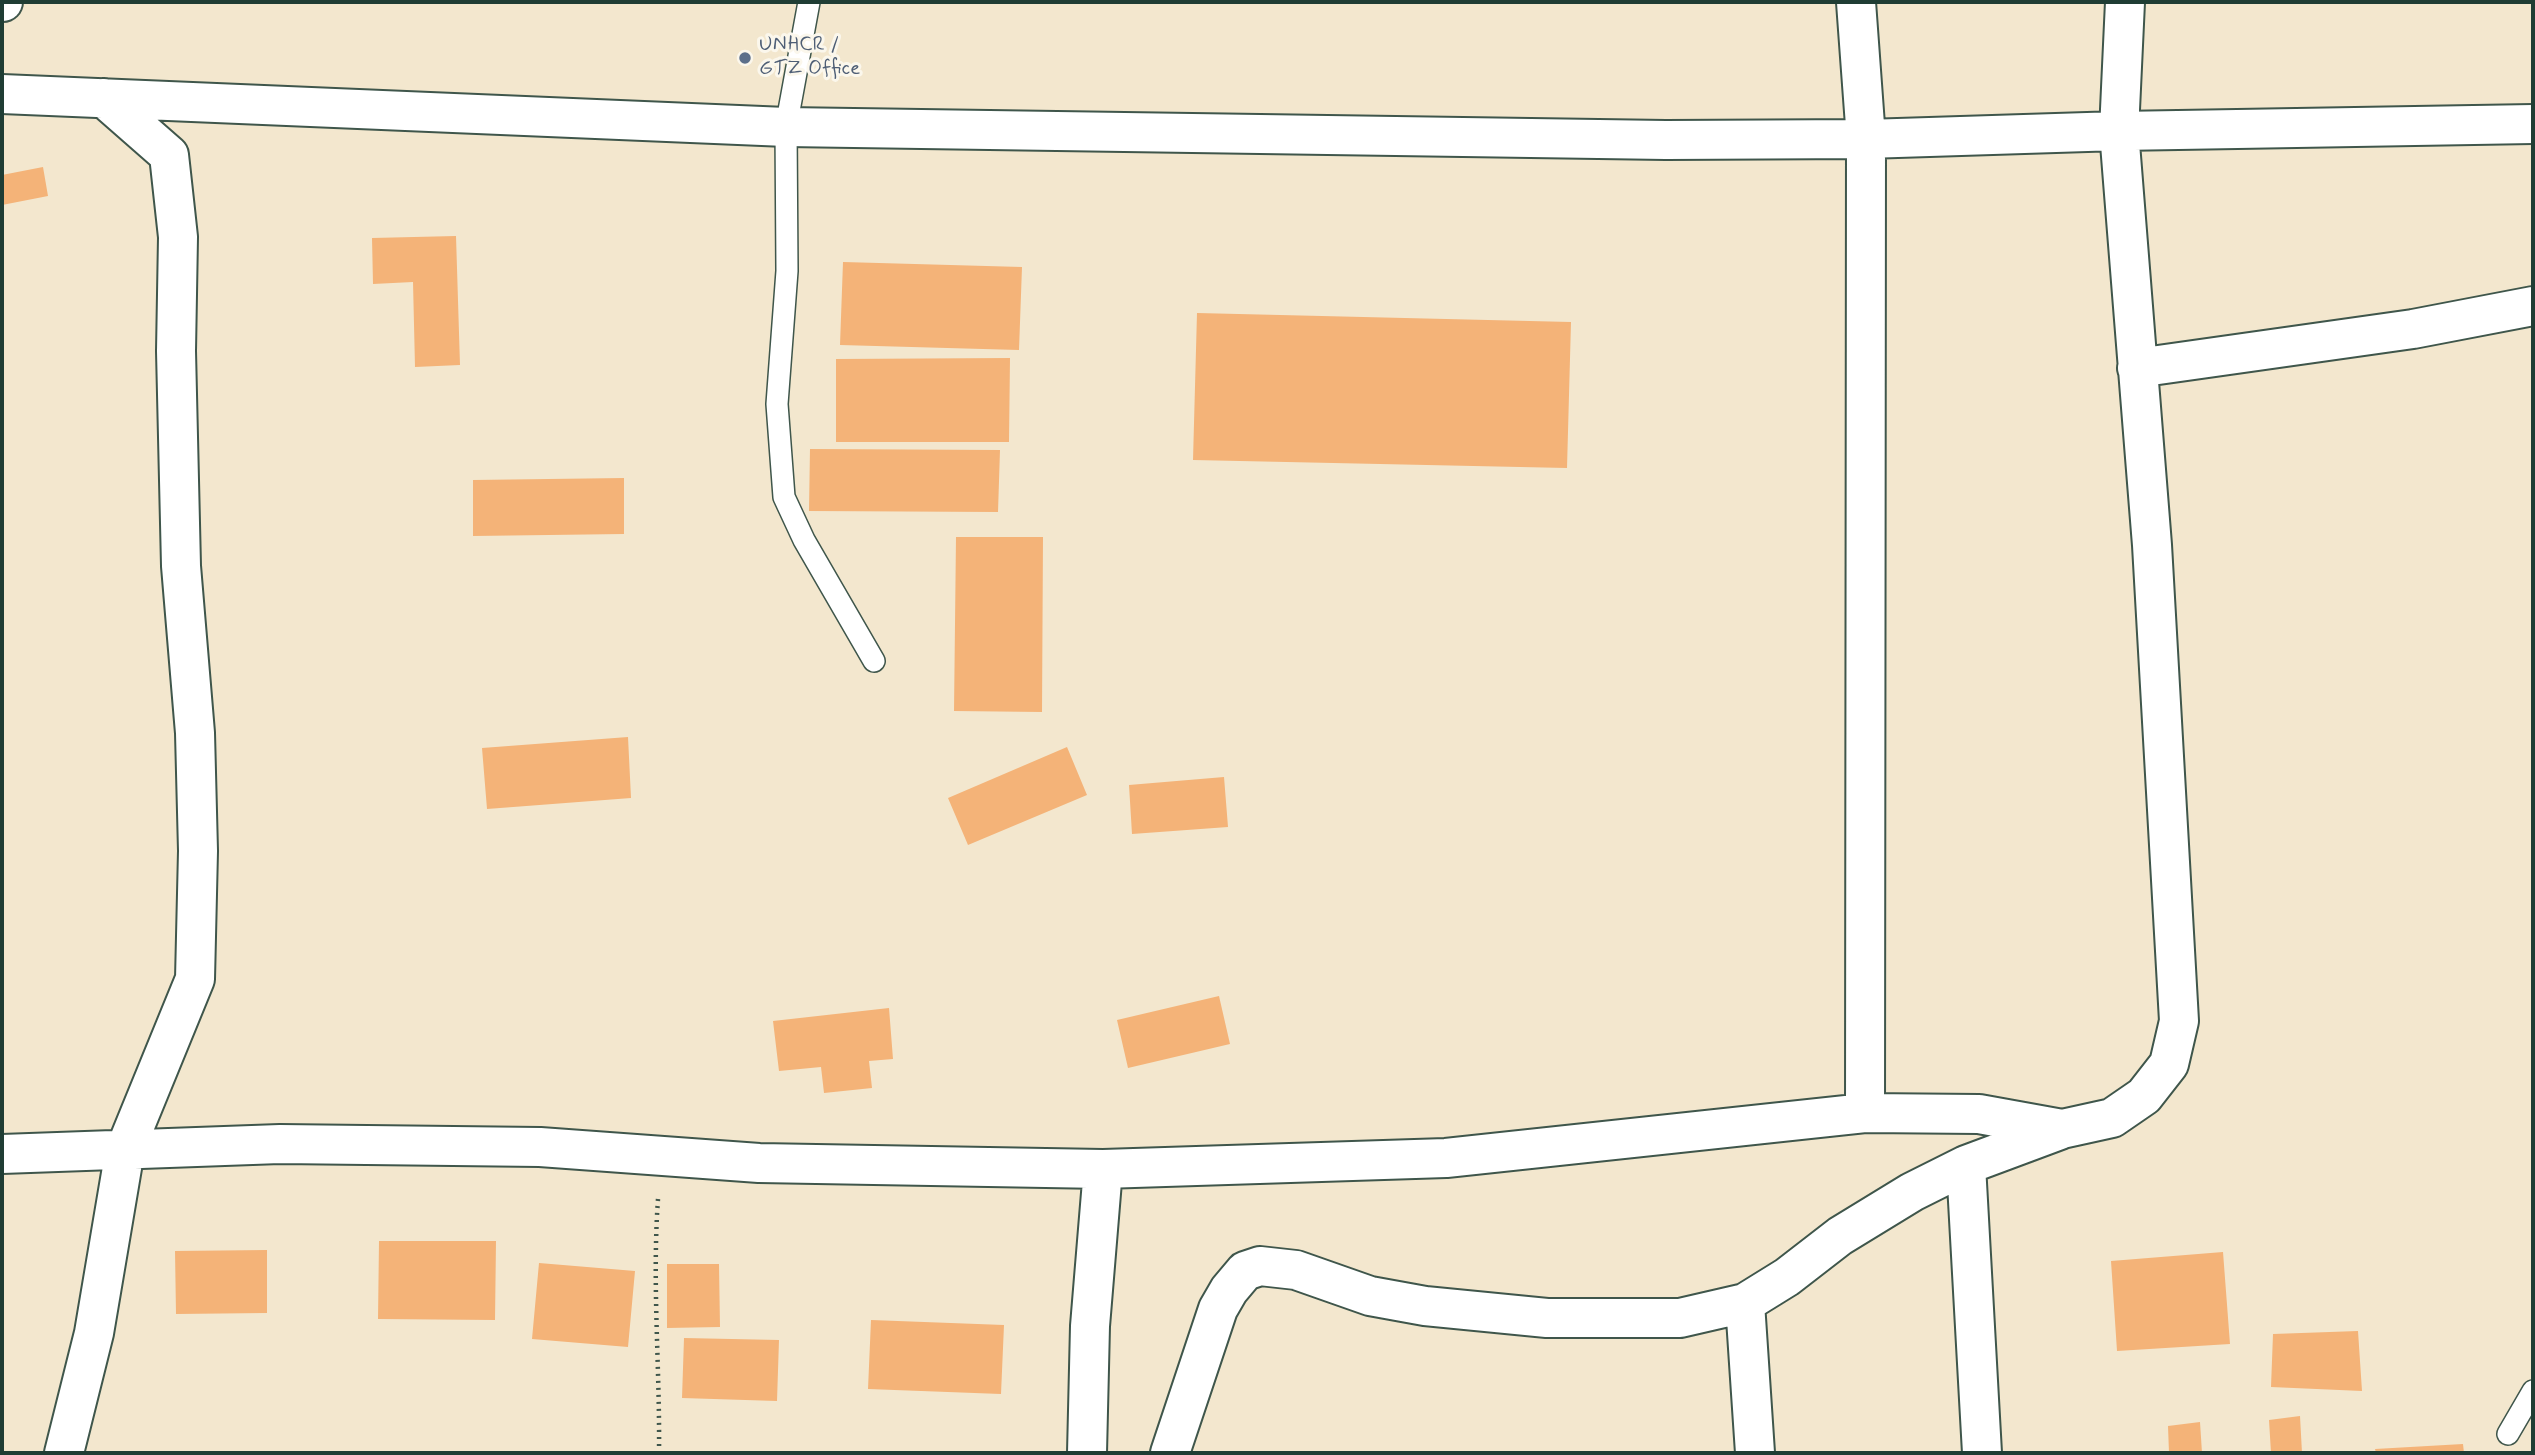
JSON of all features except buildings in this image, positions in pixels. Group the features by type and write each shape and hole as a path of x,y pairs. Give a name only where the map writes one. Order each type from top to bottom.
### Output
{"street":[{"path":"1856,2 1866,139 1865,1113"},
{"path":"1170,1453 1218,1309 1245,1271 1260,1266 1296,1270 1370,1296 1425,1306 1547,1318 1680,1318 1745,1303 1787,1277 1840,1236 1912,1192 1966,1165 2062,1129 2112,1118 2144,1096 2169,1064 2179,1021 2153,572 2119,131 2125,2"},
{"path":"2,94 786,127 1666,139 1866,139 2119,131 2533,124"},
{"path":"64,1453 94,1333 125,1150 195,979 195,733 181,566 176,351 178,237 169,155 104,98"},
{"path":"2137,368 2413,329 2533,306"},
{"path":"2,1154 280,1144 540,1146 759,1163 1102,1169 1446,1158 1865,1113 1979,1114 2062,1129"},
{"path":"1966,1165 1982,1453"},
{"path":"1087,1453 1090,1326 1102,1169"},
{"path":"1745,1303 1755,1453"}],"lane":[{"path":"809,2 786,127 787,271 777,404 784,497 804,540 874,661"},
{"path":"2508,1434 2533,1391"}],"path":[{"path":"659,1453 660,1389 654,1249 661,1156"}],"place":[{"name":"UNHCR / GTZ Office","path":"745,58"}]}
